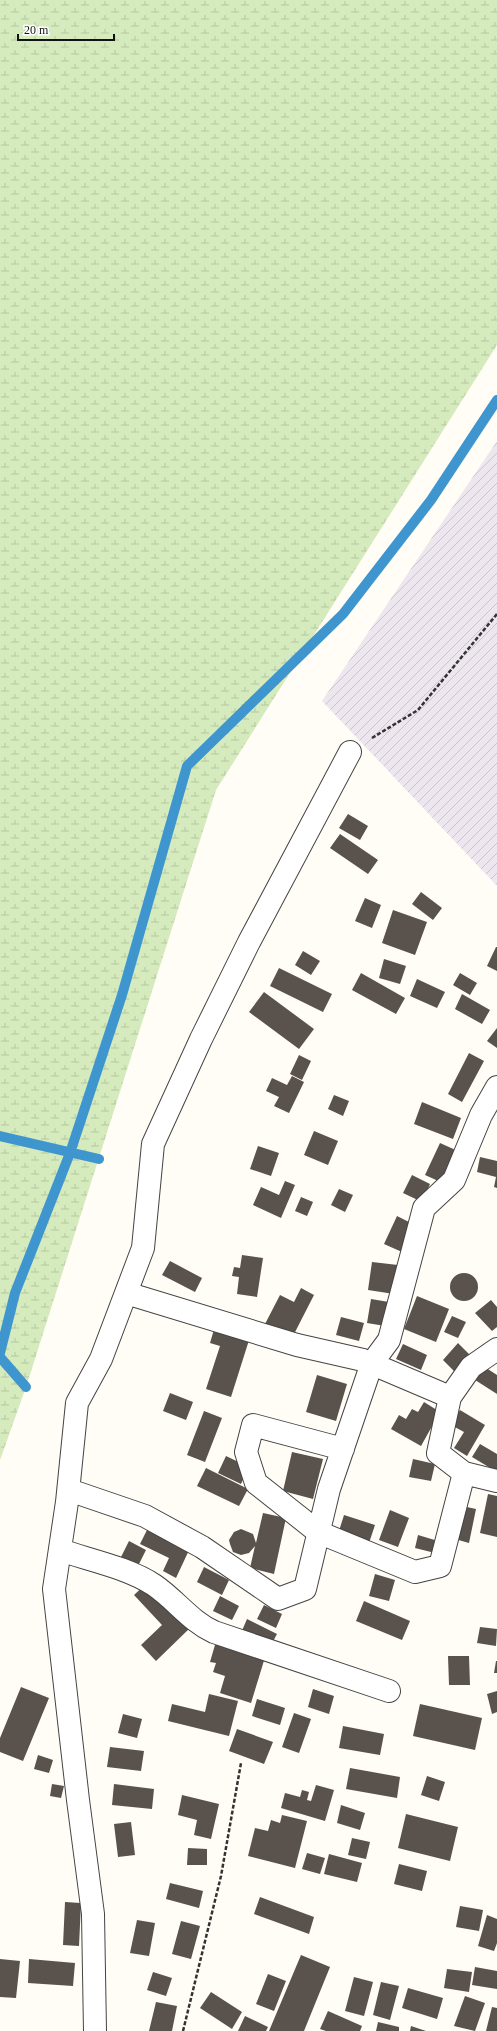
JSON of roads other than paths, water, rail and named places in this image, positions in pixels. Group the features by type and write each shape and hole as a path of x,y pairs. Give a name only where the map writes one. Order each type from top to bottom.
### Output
{"street":[{"path":"94,2031 93,1914 77,1792 54,1589 69,1490 77,1403 101,1359 143,1248 153,1144 201,1039 249,942 350,752"},
{"path":"69,1490 144,1516 202,1547 278,1599 305,1589 329,1489 372,1363 389,1340 424,1208 454,1180 481,1115 497,1087"},
{"path":"126,1293 298,1345 372,1363 450,1397"},
{"path":"497,1349 471,1367 450,1397 438,1453 464,1473 497,1481"},
{"path":"343,1449 253,1425 246,1452 256,1483 318,1532 415,1572 440,1566 464,1473"},
{"path":"60,1550 145,1580 163,1592 191,1619 214,1632 389,1691"}],"waterway":[{"path":"0,1353 15,1293 70,1153 122,995 187,766 343,614 431,500 497,400"},
{"path":"0,1136 99,1159"},
{"path":"0,1357 26,1387"}]}
